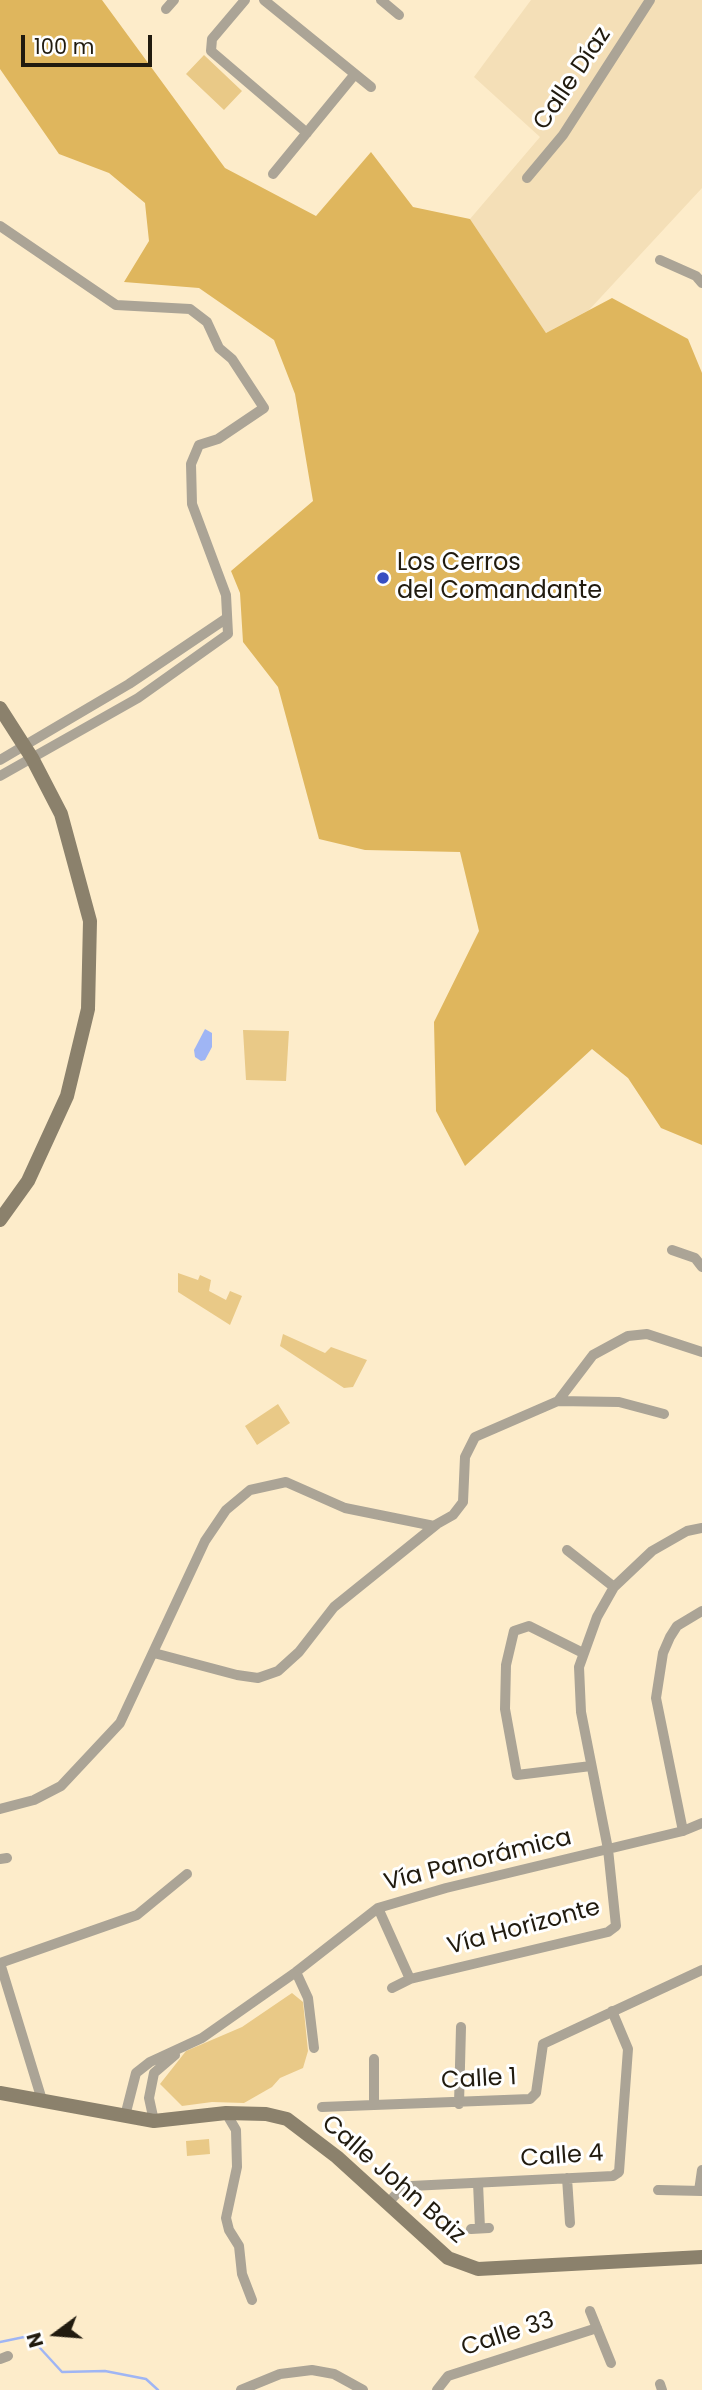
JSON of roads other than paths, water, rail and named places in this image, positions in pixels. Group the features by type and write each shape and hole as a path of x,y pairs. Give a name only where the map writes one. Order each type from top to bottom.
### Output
{"street":[{"path":"166,9 174,0"},
{"path":"245,0 212,39 211,51 307,133"},
{"path":"264,0 371,87"},
{"path":"381,0 399,15"},
{"name":"Calle Díaz","path":"527,178 563,135 650,0"},
{"path":"273,174 355,74"},
{"path":"0,226 116,305 190,309 207,322 219,348 232,359 264,408 218,439 199,445 191,464 192,505 226,595 228,634 138,698 29,752 0,760"},
{"path":"660,260 696,276 702,283"},
{"path":"0,776 29,752 227,618"},
{"path":"0,708 29,752 68,833 90,921 88,1009 67,1096 28,1181 0,1220"},
{"path":"672,1250 695,1258 702,1267"},
{"path":"558,1401 593,1355 628,1336 647,1335 702,1352"},
{"path":"154,1653 237,1675 258,1678 278,1671 299,1652 334,1607 434,1526 453,1515 463,1502 465,1457 475,1437 558,1401 619,1402 664,1414"},
{"path":"0,1809 34,1800 61,1786 120,1723 205,1541 226,1510 250,1490 286,1482 345,1508 434,1526"},
{"path":"608,1849 581,1712 579,1667 583,1653 597,1617 614,1587 652,1551 687,1531 702,1528"},
{"path":"567,1550 614,1587"},
{"path":"683,1831 656,1698 663,1653 670,1637 677,1626 702,1611"},
{"path":"583,1653 529,1626 514,1631 506,1665 505,1709 517,1775 591,1766"},
{"name":"Vía Panorámica","path":"133,2077 150,2062 202,2038 296,1972 378,1908 446,1888 683,1831 702,1823"},
{"name":"Vía Horizonte","path":"391,1988 410,1979 608,1932 616,1926 608,1849"},
{"path":"42,2101 0,1963 137,1915 187,1874"},
{"path":"378,1908 410,1979"},
{"name":"Calle 1","path":"322,2107 374,2103 459,2104 530,2099 536,2093 542,2044 702,1970"},
{"path":"296,1972 308,1998 314,2048"},
{"name":"Calle 4","path":"389,2202 399,2191 411,2186 613,2176 619,2172 628,2049 612,2011"},
{"path":"459,2104 461,2027"},
{"name":"Vía Panorámica","path":"149,2090 154,2073 179,2050"},
{"name":"Vía Panorámica","path":"153,2116 161,2076 175,2061 179,2050"},
{"path":"374,2059 374,2103"},
{"path":"125,2116 133,2077 142,2080 149,2090 153,2116"},
{"name":"Calle John Baiz","path":"0,2093 125,2116 226,2113 266,2114 287,2119 389,2202 448,2258 478,2269 702,2257"},
{"path":"226,2113 236,2130 237,2167 226,2218 229,2230 239,2246 242,2274 253,2300"},
{"path":"658,2190 700,2191 702,2170"},
{"path":"567,2178 571,2223"},
{"path":"478,2183 480,2228"},
{"path":"590,2311 611,2363"},
{"name":"Calle 33","path":"437,2390 448,2376 597,2328"},
{"path":"242,2390 279,2374 312,2370 334,2374 363,2390"}],"water":[{"path":"205,1029 212,1033 212,1047 205,1060 201,1061 195,1057 194,1050"}],"waterway":[{"path":"0,2342 29,2336 62,2372 105,2371 146,2379 158,2390"}],"place":[{"name":"Los Cerros del Comandante","path":"383,578"}]}
